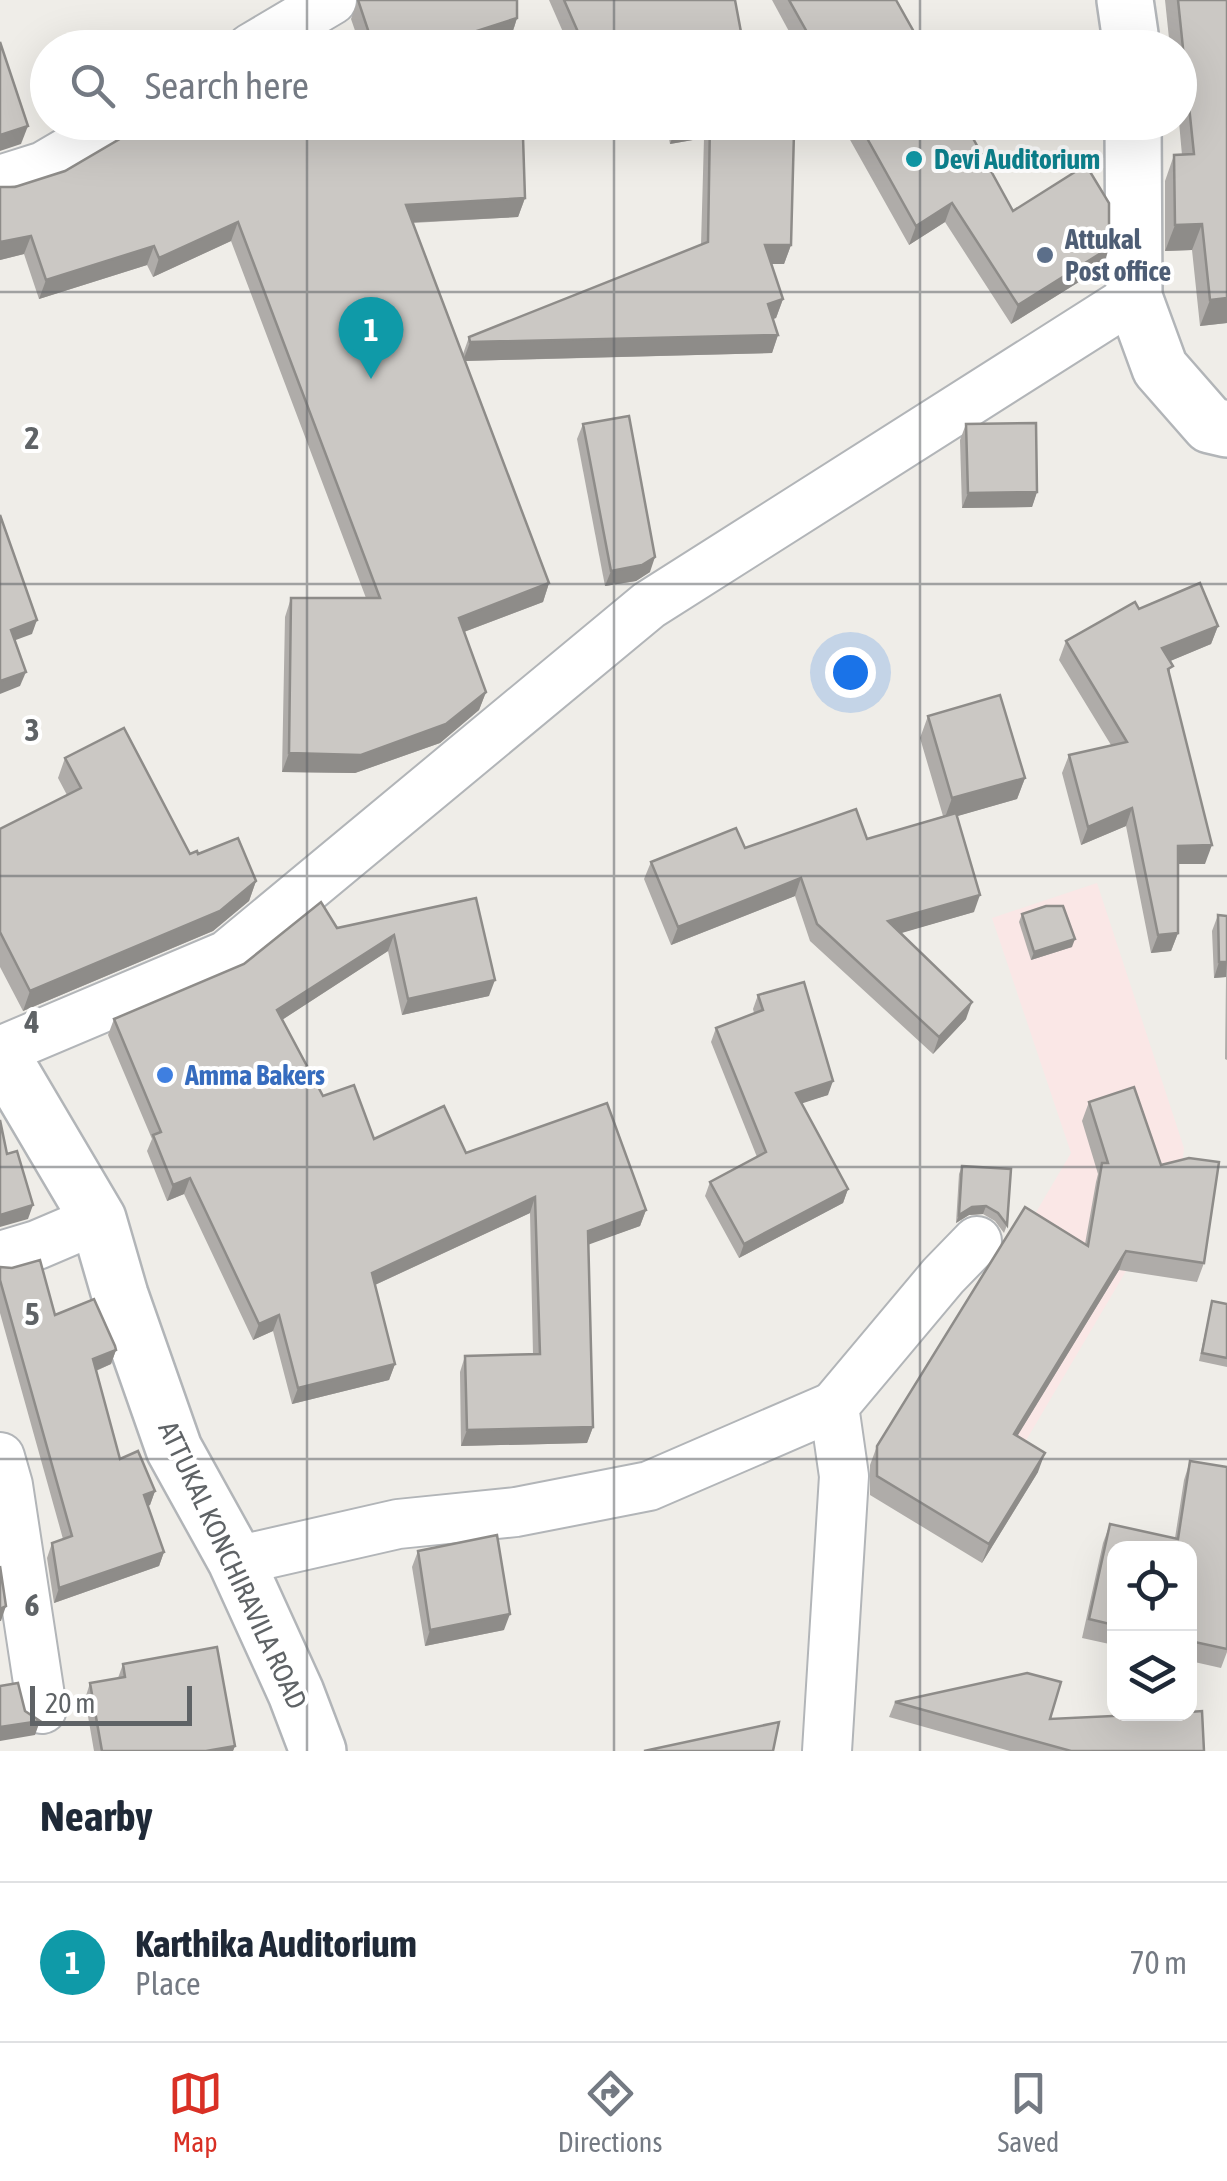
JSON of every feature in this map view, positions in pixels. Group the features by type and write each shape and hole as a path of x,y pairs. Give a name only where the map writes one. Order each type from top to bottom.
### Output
{"main road":[{"path":"1125,0 1129,30"},
{"path":"1132,140 1134,298 1160,368 1210,425 1227,429"},
{"name":"ATTUKAL KONCHIRAVILA ROAD","path":"0,1052 98,1219 120,1295 174,1448 236,1560 318,1751"}],"street":[{"path":"282,30 332,0"},
{"path":"0,180 44,166 89,140"},
{"path":"0,1052 226,954 649,605 1134,298"},
{"path":"0,1256 38,1245 98,1219"},
{"path":"236,1560 398,1524 516,1512 649,1486 834,1406 942,1276 977,1240"},
{"path":"827,1751 844,1476 834,1406"},
{"path":"0,1457 8,1485 10,1568 42,1710"}],"shaded area":[{"path":"1097,883 1184,1148 1182,1168 1178,1183 985,1510 892,1456 1071,1153 992,918"}],"building":[{"path":"358,0 517,0 517,18 480,30 368,30"},
{"path":"564,0 735,0 741,30 577,30"},
{"path":"789,0 896,0 913,30 806,30"},
{"path":"1178,0 1227,0 1227,298 1210,300 1202,224 1175,225 1174,155 1194,154 1193,140 1197,140 1197,30 1181,30"},
{"path":"0,42 28,126 0,135"},
{"path":"118,140 523,140 525,198 406,205 549,583 459,618 486,692 446,724 361,755 289,753 291,598 380,598 238,222 159,258 154,246 46,280 31,236 0,242 0,187 15,187 65,171"},
{"path":"710,140 794,140 791,245 765,245 783,299 768,304 778,335 470,342 469,337 708,242"},
{"path":"868,140 974,140 1013,211 1086,165 1109,203 1109,248 1018,305 952,203 916,226"},
{"path":"629,416 655,557 642,565 611,571 583,424"},
{"path":"1036,423 1037,492 968,493 966,424"},
{"path":"0,515 37,620 11,630 26,672 0,681"},
{"path":"1200,583 1218,626 1162,648 1173,666 1168,669 1212,845 1178,846 1178,933 1158,935 1132,808 1088,827 1069,755 1127,742 1066,641 1135,602 1139,609"},
{"path":"1000,695 1025,778 952,798 928,716"},
{"path":"124,728 190,854 238,838 256,881 220,911 30,991 0,932 0,829 81,788 65,758"},
{"path":"856,809 867,839 956,813 980,895 888,921 972,1002 939,1037 817,924 801,878 678,927 651,862 736,828 745,848"},
{"path":"476,898 495,980 408,999 394,935 277,1010 323,1096 354,1085 374,1139 444,1106 466,1153 607,1103 646,1210 588,1231 593,1427 467,1430 465,1356 540,1354 535,1197 372,1273 395,1364 298,1388 279,1315 259,1324 190,1178 173,1185 153,1135 161,1132 114,1019 244,964 321,902 337,928"},
{"path":"1046,906 1063,906 1075,939 1034,952 1022,914"},
{"path":"1218,915 1227,916 1227,962 1219,962"},
{"path":"804,982 833,1081 796,1093 848,1189 744,1244 710,1182 766,1152 716,1028 763,1010 758,995"},
{"path":"1134,1087 1161,1165 1189,1158 1219,1162 1204,1263 1126,1251 1014,1434 1045,1453 989,1544 877,1476 877,1446 1025,1207 1088,1246 1102,1163 1108,1163 1089,1102"},
{"path":"0,1120 7,1154 17,1151 33,1205 0,1215"},
{"path":"962,1166 1011,1169 1007,1225 986,1206 972,1207 959,1215"},
{"path":"40,1260 55,1315 94,1299 115,1346 116,1350 93,1359 120,1459 138,1451 155,1491 144,1495 164,1552 59,1588 52,1543 72,1536 0,1280 0,1267 12,1268"},
{"path":"1212,1301 1227,1304 1227,1358 1202,1353"},
{"path":"1190,1461 1227,1467 1227,1649 1197,1643 1197,1541 1107,1541 1107,1623 1089,1619 1110,1524 1178,1539"},
{"path":"497,1535 510,1614 430,1630 418,1551"},
{"path":"0,1566 6,1606 0,1609"},
{"path":"217,1647 235,1746 206,1751 102,1751 90,1683 125,1677 123,1664"},
{"path":"1027,1673 1061,1682 1050,1719 1107,1716 1107,1721 1197,1721 1197,1711 1202,1711 1204,1751 1071,1751 895,1702"},
{"path":"18,1683 25,1711 40,1721 0,1727 0,1686"},
{"path":"779,1722 773,1751 644,1751"}],"place":[{"name":"Devi Auditorium","path":"914,159"},
{"name":"Attukal Post office","path":"1045,255"},
{"name":"Karthika Auditorium","path":"371,379"},
{"name":"Amma Bakers","path":"165,1075"}]}
